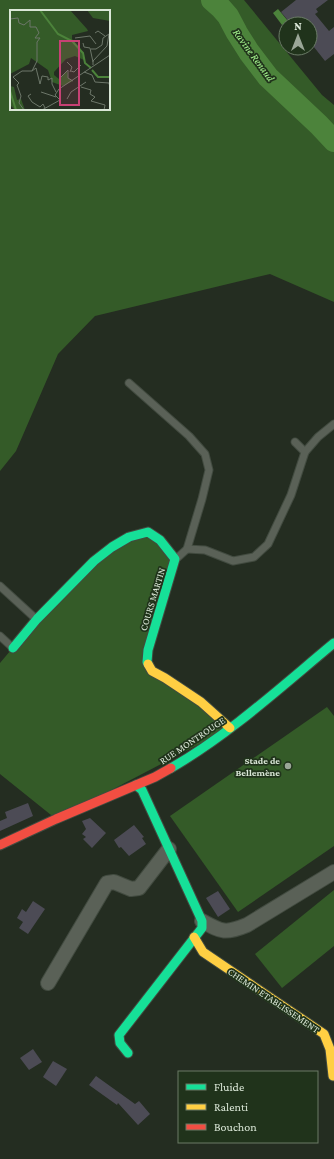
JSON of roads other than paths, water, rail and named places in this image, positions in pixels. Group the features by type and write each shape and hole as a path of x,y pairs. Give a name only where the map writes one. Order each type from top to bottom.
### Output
{"street":[{"name":"COURS MARTIN","path":"13,648 37,619 94,560 129,537 148,532 160,540 175,559 148,650 147,662 152,671 200,702 230,728"},
{"name":"RUE MONTROUGE","path":"0,845 56,818 155,777 186,759 230,728 334,643"},
{"path":"128,1053 121,1045 118,1038 202,928 202,922 142,790 136,785"},
{"path":"48,983 107,883 114,882 131,889 139,888 169,849"},
{"path":"202,922 221,931 234,930 247,925 334,872"},
{"name":"CHEMIN ETABLISSEMENT","path":"194,937 203,952 324,1034 330,1049 333,1076"}],"lane":[{"path":"129,383 188,436 205,454 209,470 202,499 187,549 175,559"},
{"path":"187,549 205,550 233,561 254,557 268,544 291,495 305,452 318,437 334,424"},
{"path":"295,442 305,452"},
{"path":"0,586 37,619"},
{"path":"0,636 13,648"}],"waterway":[{"name":"Ravine Renaud","path":"212,0 228,16 249,52 268,77 334,141"}],"place":[{"name":"Stade de Bellemène","path":"288,766"}]}
